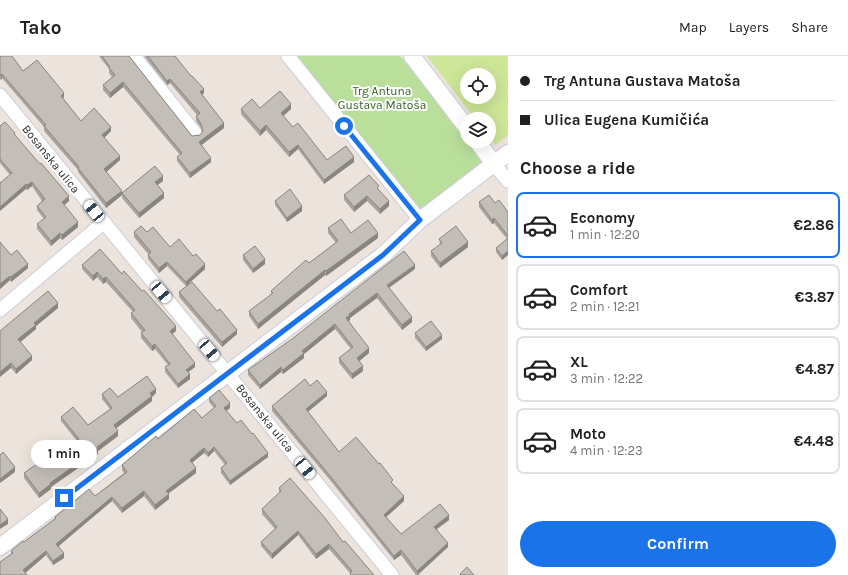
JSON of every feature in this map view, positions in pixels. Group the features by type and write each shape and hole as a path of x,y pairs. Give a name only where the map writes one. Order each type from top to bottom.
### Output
{"street":[{"path":"134,56 195,133"},
{"path":"288,56 420,220"},
{"path":"412,56 460,119"},
{"name":"Bosanska ulica","path":"0,95 103,223 228,372 392,575"},
{"path":"482,148 508,181"},
{"path":"0,547 383,255 420,220 508,153"},
{"path":"0,310 103,223"}],"green space":[{"name":"Trg Antuna Gustava Matoša","path":"297,56 400,56 460,130 460,148 474,148 484,160 421,210"},
{"name":"Trg Antuna Gustava Matoša","path":"427,56 508,56 508,135 496,144 496,112 470,112 464,104 496,104 496,68 460,68 460,99"}],"building":[{"path":"0,56 12,56 23,71 37,60 64,93 61,96 81,121 94,108 111,127 102,135 120,156 104,169 122,191 106,203 78,168 79,167 44,126 46,125 2,74 0,74"},
{"path":"102,56 129,56 192,136 200,135 203,131 196,116 200,113 170,79 167,81 148,56 175,56 204,89 200,92 224,123 199,142 211,158 190,173 177,157 182,153 123,82 110,93 103,85 115,75"},
{"path":"280,91 291,104 281,113 293,127 298,123 327,160 346,146 354,157 324,180 298,145 289,152 266,125 260,131 241,109 252,99 260,108"},
{"path":"5,122 69,196 62,202 78,222 62,235 60,233 51,241 37,224 46,217 37,206 45,199 32,182 27,185 26,184 0,207 0,183 12,173 0,159 0,126"},
{"path":"155,166 163,176 155,182 164,193 139,213 122,193"},
{"path":"369,175 379,186 377,188 389,201 380,209 367,196 354,207 344,195"},
{"path":"290,189 302,206 287,218 275,201"},
{"path":"489,195 495,203 499,200 508,212 508,236 494,218 492,220 479,202"},
{"path":"341,219 351,233 368,220 378,233 326,271 325,270 258,324 249,311 273,293 271,291 306,260 309,263 338,241 328,228"},
{"path":"141,226 147,232 153,227 170,247 179,239 193,256 196,254 205,264 186,282 167,262 159,268 148,255 151,252 134,232"},
{"path":"456,226 468,242 440,263 431,251 442,243 439,239"},
{"path":"508,238 508,251 502,256 496,248"},
{"path":"0,242 11,255 17,250 28,264 0,284"},
{"path":"255,246 265,259 253,269 243,255"},
{"path":"100,249 122,274 124,271 142,291 144,290 176,326 170,331 195,363 186,370 190,374 178,384 165,367 170,364 155,344 152,346 141,333 145,330 131,313 135,310 106,277 103,279 97,272 93,276 82,265"},
{"path":"404,251 415,265 387,285 412,317 402,325 377,293 349,314 350,315 346,318 369,348 357,358 363,366 352,374 339,358 353,347 335,324 302,351 304,353 283,370 281,367 260,385 248,370 292,339"},
{"path":"192,282 217,311 220,309 237,330 222,342 179,292"},
{"path":"48,291 58,303 34,323 36,325 18,339 32,356 16,369 11,363 0,372 0,331"},
{"path":"431,321 442,335 426,347 415,333"},
{"path":"147,376 156,389 150,393 152,396 114,425 118,431 97,447 98,449 50,483 51,484 39,493 24,473 60,448 63,452 79,439 61,417 73,407 88,425 112,408 102,394 110,388 118,397"},
{"path":"305,379 310,386 317,380 327,392 306,409 339,452 356,437 379,464 380,463 393,480 391,482 404,496 384,515 401,534 440,504 449,515 434,527 448,543 417,571 401,550 394,556 272,406"},
{"path":"219,390 230,403 224,408 237,423 241,420 268,453 230,481 221,468 227,463 214,447 208,453 204,448 190,460 196,468 166,491 169,494 155,505 144,491 122,508 112,497 56,544 64,553 53,561 46,551 23,570 27,575 0,575 0,562 13,553 11,551 56,518 55,517 89,489 95,496 127,472 122,465 156,436 158,439 194,409 202,418 216,406 209,398"},
{"path":"3,452 15,467 0,479 0,455"},
{"path":"290,478 325,518 343,542 345,541 374,575 351,575 350,573 352,571 329,544 316,554 298,531 272,554 261,542 277,527 262,509 281,491 279,488"},
{"path":"0,509 8,519 0,525"},
{"path":"467,567 474,575 460,574"}],"route":[{"path":"64,498 383,255 420,220 344,126"}]}
